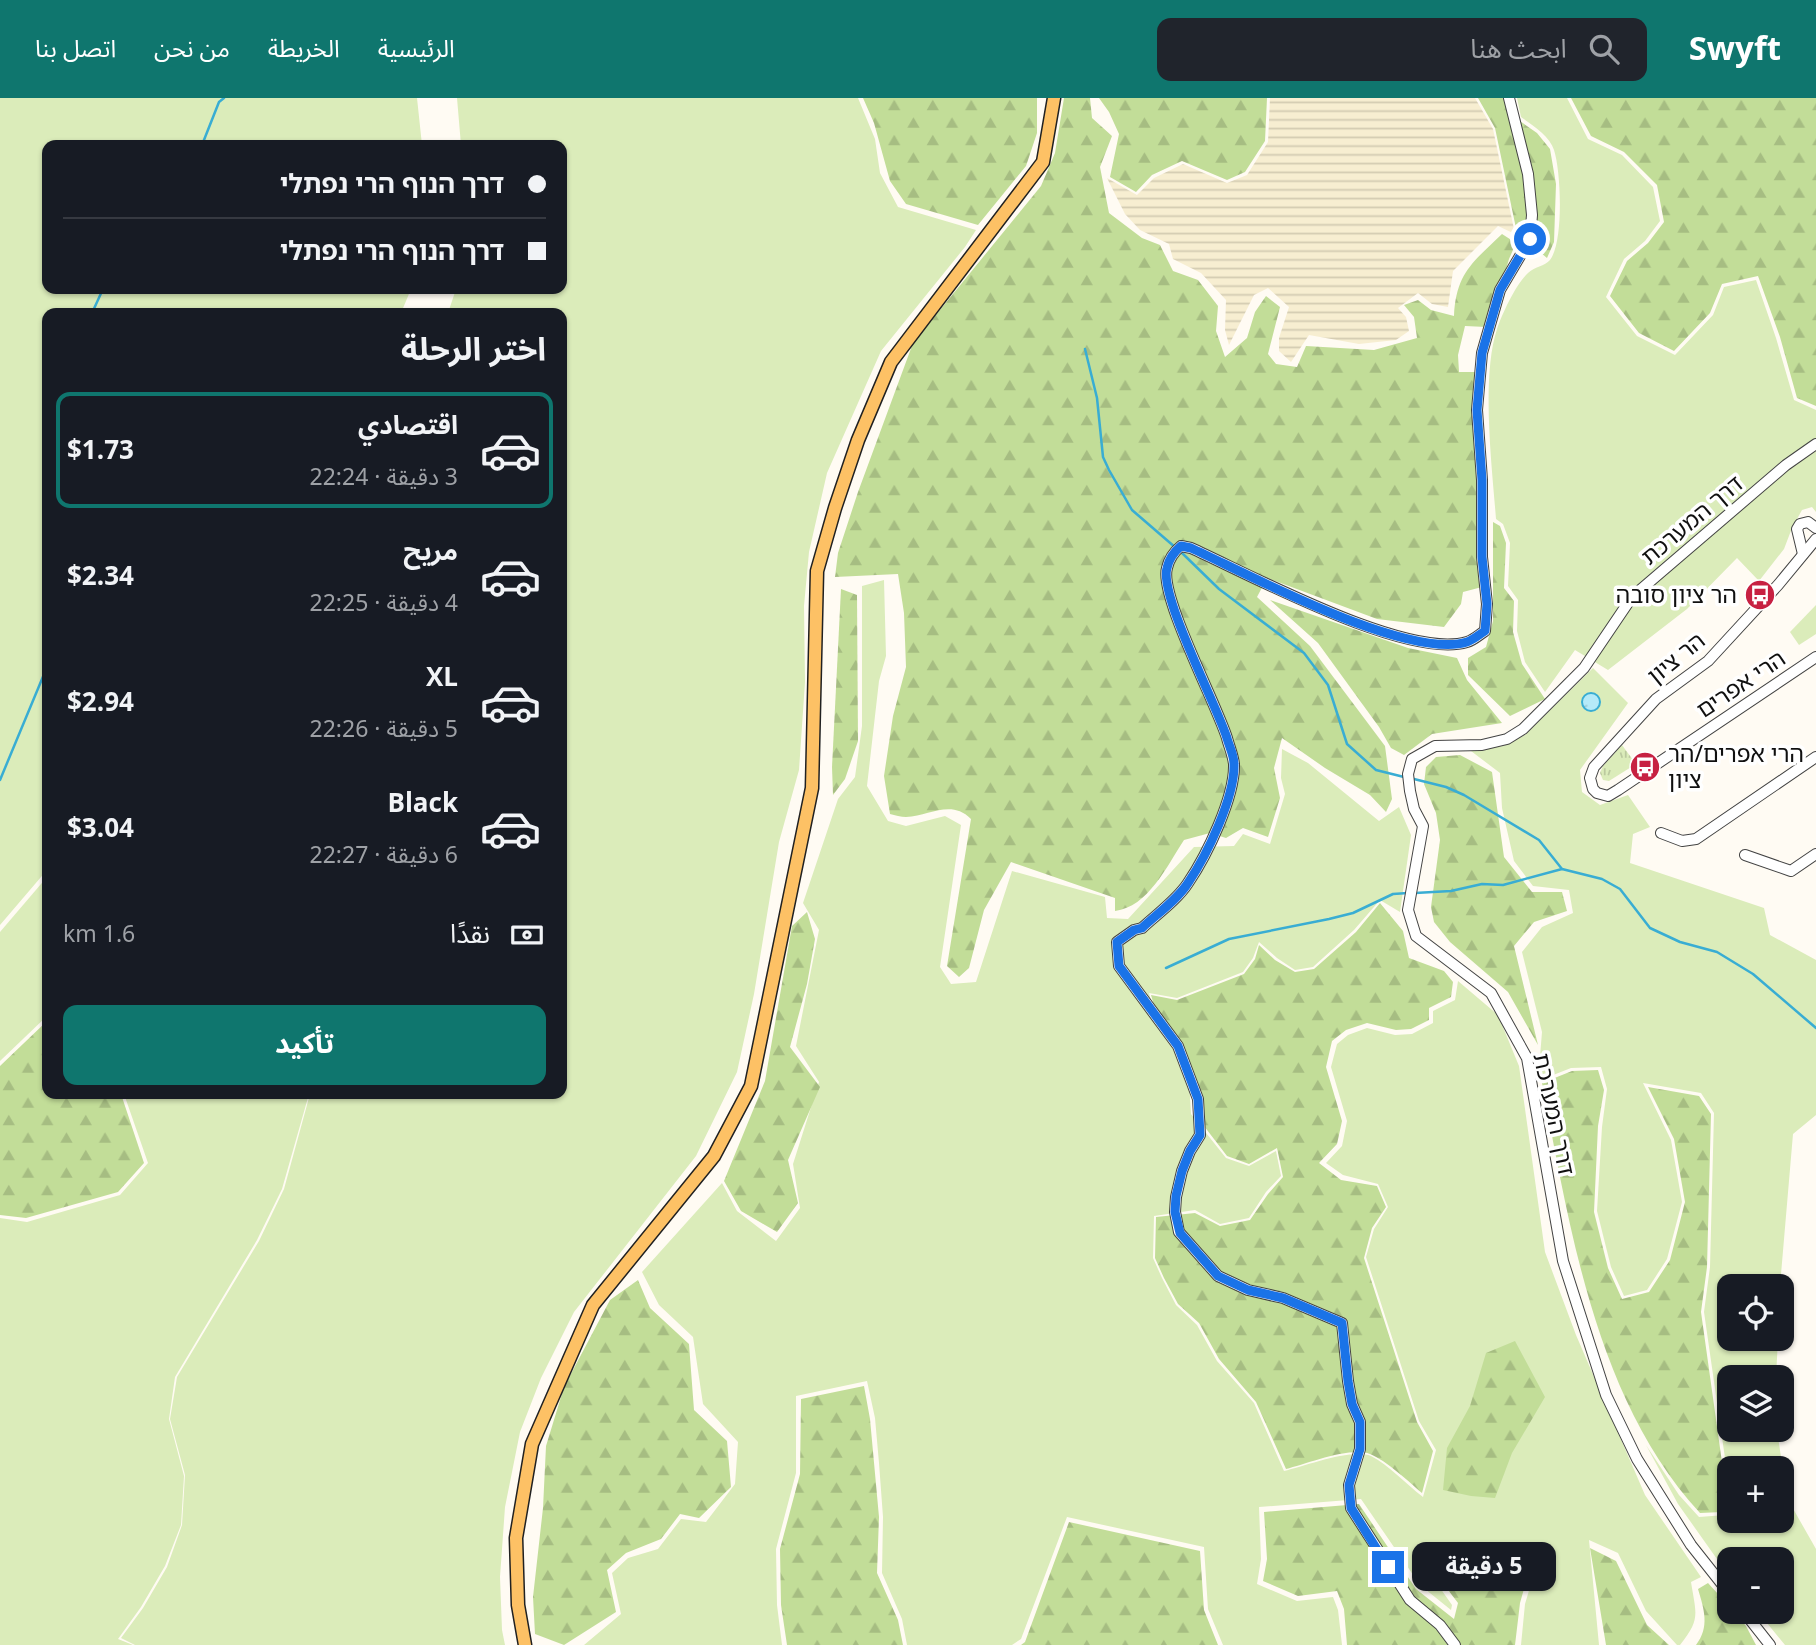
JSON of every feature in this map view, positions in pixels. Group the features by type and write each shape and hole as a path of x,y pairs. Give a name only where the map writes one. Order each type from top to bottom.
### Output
{"main road":[{"path":"525,1645 518,1605 516,1538 532,1444 593,1305 714,1156 751,1086 812,788 817,571 838,497 858,440 891,362 1043,162 1054,98"}],"street":[{"path":"1455,1645 1440,1625 1410,1600 1351,1508 1349,1485 1360,1449 1360,1422 1352,1404 1342,1323 1283,1298 1248,1290 1218,1276 1180,1233 1175,1212 1176,1196 1182,1171 1200,1135 1198,1099 1178,1046 1119,966 1117,942 1134,930 1142,928 1188,884 1220,822 1232,790 1234,761 1219,715 1167,591 1166,569 1175,551 1181,546 1191,548 1335,614 1394,636 1443,644 1468,642 1485,631 1487,604 1482,557 1482,480 1477,410 1482,353 1500,290 1530,239 1532,215 1528,174 1509,98"},
{"name":"דרך המערכת","path":"1717,1578 1691,1545 1637,1459 1606,1395 1563,1261 1527,1058 1491,993 1416,936 1408,910 1423,826 1414,809 1408,774 1412,759 1435,746 1482,746 1507,739 1523,729 1584,668 1632,597 1786,465 1816,444"},
{"path":"1803,554 1797,529 1800,524 1808,522 1816,528"},
{"name":"הר ציון","path":"1618,790 1608,796 1597,793 1590,778 1594,767 1656,699 1708,661 1816,538"},
{"name":"הרי אפרים","path":"1618,790 1816,657"},
{"path":"1661,833 1682,841 1696,839 1816,757"},
{"path":"1745,855 1791,871 1816,854"},
{"path":"1753,1624 1770,1645"}],"shaded area":[{"path":"1270,98 1475,98 1493,129 1515,234 1498,226 1453,271 1448,307 1432,304 1418,293 1398,308 1406,317 1409,331 1396,340 1359,344 1309,335 1291,362 1279,351 1279,338 1289,307 1268,288 1254,295 1229,345 1225,330 1226,300 1201,273 1173,259 1169,244 1140,230 1125,214 1107,178 1137,195 1154,178 1183,164 1227,183 1247,175 1268,142"}],"green space":[{"path":"0,98 417,98 421,140 42,140 42,294 409,294 403,308 42,308 42,876 0,925"},
{"path":"457,98 858,98 875,139 880,173 898,207 976,230 881,351 827,473 809,552 804,606 805,682 799,770 779,842 754,994 737,1072 696,1156 574,1312 541,1378 520,1432 505,1507 500,1577 505,1645 135,1645 121,1638 143,1608 167,1567 182,1525 185,1475 170,1419 177,1377 259,1241 284,1189 309,1099 567,1099 567,308 450,308 454,294 567,294 567,140 461,140"},
{"path":"863,98 1037,98 1037,133 1026,166 978,225 906,204 890,181 874,123"},
{"path":"1064,98 1090,98 1092,118 1112,136 1100,167 1109,213 1142,238 1160,245 1173,271 1198,280 1218,306 1216,331 1225,357 1247,338 1255,312 1266,296 1280,307 1268,354 1276,364 1297,367 1306,346 1374,350 1417,338 1414,317 1404,305 1418,300 1431,310 1454,316 1458,289 1468,269 1502,234 1516,243 1492,319 1486,327 1465,326 1458,355 1459,372 1476,372 1482,587 1463,592 1461,604 1444,627 1377,619 1267,578 1257,597 1310,646 1385,746 1392,799 1386,812 1370,795 1282,738 1274,768 1280,798 1268,837 1243,828 1226,838 1210,833 1184,840 1147,894 1127,908 1115,911 1115,898 1011,862 984,910 969,968 959,977 947,966 971,819 963,813 948,809 906,817 890,814 884,776 893,716 906,667 904,613 898,574 835,577 838,553 858,492 913,343 1041,186 1055,153"},
{"path":"1099,98 1267,98 1265,141 1245,172 1227,180 1182,161 1152,175 1136,192 1110,177 1119,134"},
{"path":"1478,98 1513,98 1517,119 1537,133 1550,149 1556,184 1554,242 1547,258 1517,233 1495,128"},
{"path":"1517,98 1567,98 1588,139 1622,155 1653,187 1660,221 1645,241 1624,259 1606,297 1637,336 1675,355 1713,315 1724,287 1756,280 1794,400 1816,410 1816,512 1812,507 1802,510 1784,549 1759,581 1737,558 1687,609 1608,670 1575,650 1545,692 1525,662 1517,631 1518,600 1508,586 1510,543 1503,524 1496,519 1490,449 1490,372 1497,329 1523,278 1550,260 1558,238 1560,189 1554,150 1545,136 1521,117"},
{"path":"1571,98 1816,98 1816,406 1797,398 1780,337 1758,276 1722,284 1710,313 1674,351 1639,333 1610,296 1627,261 1648,243 1664,222 1657,185 1624,152 1591,136"},
{"path":"1493,522 1500,526 1506,543 1504,588 1514,601 1513,632 1522,664 1545,699 1510,716 1468,675 1468,658 1486,647 1493,621"},
{"path":"884,580 886,656 879,681 867,786 888,821 906,826 945,816 961,825 940,967 951,984 976,982 1012,871 1105,897 1107,918 1128,919 1194,847 1234,846 1243,834 1270,844 1285,794 1281,778 1282,749 1308,763 1379,821 1399,807 1411,835 1400,912 1380,900 1354,930 1313,967 1295,970 1259,942 1253,958 1243,972 1177,998 1149,993 1154,1012 1189,1079 1191,1114 1226,1158 1249,1166 1276,1151 1281,1176 1266,1192 1249,1218 1220,1224 1195,1210 1154,1216 1153,1258 1176,1305 1197,1325 1217,1361 1254,1403 1284,1471 1341,1456 1363,1454 1385,1465 1423,1497 1436,1450 1419,1421 1366,1257 1374,1229 1388,1207 1378,1184 1343,1175 1326,1163 1342,1146 1347,1121 1331,1067 1337,1044 1348,1035 1367,1028 1395,1035 1412,1034 1433,1023 1433,1011 1455,1000 1458,981 1498,1015 1519,1066 1545,1252 1576,1335 1645,1495 1701,1577 1691,1582 1694,1622 1680,1645 1677,1645 1646,1611 1618,1553 1589,1540 1599,1645 1521,1645 1525,1604 1538,1560 1502,1551 1453,1571 1438,1585 1452,1605 1451,1610 1420,1585 1361,1499 1259,1507 1261,1559 1257,1584 1297,1601 1333,1597 1338,1610 1342,1645 1223,1645 1208,1609 1204,1547 1067,1517 1021,1639 1012,1645 907,1645 902,1619 882,1573 883,1517 879,1463 875,1418 867,1381 796,1396 796,1473 776,1549 777,1605 782,1645 584,1645 621,1614 612,1573 628,1558 658,1549 681,1519 706,1522 735,1484 738,1442 703,1404 693,1337 659,1305 642,1272 722,1183 737,1211 776,1241 800,1208 793,1164 819,1082 796,1046 819,930 803,903 838,799 855,777 862,726 862,586"},
{"path":"841,589 857,595 858,741 845,779 833,795 832,767"},
{"path":"1270,600 1408,648 1457,658 1467,680 1502,723 1432,734 1404,755 1391,748 1379,727 1318,643"},
{"path":"1816,605 1816,634 1799,645 1790,632"},
{"path":"1593,668 1628,703 1580,770 1582,792 1600,805 1628,795 1650,827 1633,834 1630,863 1764,908 1770,935 1816,960 1816,1115 1793,1134 1781,1274 1717,1274 1717,1351 1777,1351 1777,1365 1717,1365 1717,1402 1704,1312 1710,1267 1714,1113 1701,1093 1643,1083 1671,1140 1682,1202 1667,1259 1647,1290 1624,1296 1611,1267 1597,1211 1607,1089 1601,1067 1571,1068 1538,1081 1542,1032 1522,952 1542,927 1573,913 1569,890 1533,886 1514,861 1502,808 1500,773 1471,751 1503,746 1525,735"},
{"path":"1622,745 1636,764 1609,781 1603,780 1600,773 1603,766"},
{"path":"1460,755 1492,772 1504,857 1532,892 1562,892 1567,911 1534,922 1514,946 1538,1045 1508,992 1450,942 1434,922 1431,907 1440,840 1436,813 1424,784 1426,767 1436,757"},
{"path":"42,883 42,1021 0,1061 0,932"},
{"path":"1380,903 1403,931 1409,958 1444,971 1453,982 1451,997 1429,1008 1429,1020 1411,1029 1396,1030 1367,1023 1346,1030 1332,1041 1326,1067 1342,1121 1337,1144 1319,1163 1341,1180 1377,1186 1386,1207 1372,1228 1364,1258 1417,1422 1433,1451 1422,1493 1383,1461 1362,1452 1340,1454 1286,1469 1256,1402 1219,1359 1199,1323 1178,1304 1155,1258 1156,1217 1195,1213 1220,1226 1250,1220 1283,1177 1277,1148 1249,1164 1227,1156 1194,1113 1191,1079 1156,1012 1151,995 1177,1000 1244,974 1255,959 1259,945 1275,960 1295,972 1314,969 1356,932"},
{"path":"807,912 815,939 807,984 790,1047 820,1087 788,1160 798,1203 777,1232 741,1211 724,1181 765,1081 792,926"},
{"path":"42,1026 42,1099 123,1099 144,1163 118,1192 26,1218 0,1215 0,1066"},
{"path":"1598,1070 1604,1090 1598,1126 1594,1212 1608,1268 1622,1299 1649,1292 1670,1260 1685,1202 1674,1139 1648,1087 1699,1096 1711,1114 1707,1267 1701,1312 1717,1442 1721,1456 1717,1456 1717,1512 1700,1513 1664,1468 1635,1419 1592,1310 1564,1196 1542,1083 1572,1071"},
{"path":"126,1099 308,1099 282,1189 257,1240 175,1377 169,1419 184,1476 181,1525 165,1566 118,1639 133,1645 0,1645 0,1218 27,1222 120,1195 148,1163"},
{"path":"638,1280 650,1308 689,1344 694,1410 727,1441 731,1487 699,1518 680,1514 661,1539 626,1553 607,1570 616,1612 564,1645 535,1634 533,1597 543,1508 546,1446 564,1387 610,1300"},
{"path":"1515,1341 1545,1397 1512,1453 1495,1498 1443,1490 1447,1448 1470,1406 1486,1353"},
{"path":"864,1386 870,1419 879,1517 877,1573 898,1620 903,1645 787,1645 781,1605 780,1549 800,1474 801,1399"},
{"path":"1723,1442 1779,1442 1781,1456 1725,1456"},
{"path":"1646,1445 1679,1495 1699,1517 1717,1516 1717,1533 1794,1533 1794,1510 1816,1549 1816,1645 1785,1645 1768,1624 1794,1624 1794,1547 1717,1547 1717,1559 1678,1504"},
{"path":"1359,1504 1416,1589 1454,1619 1458,1603 1445,1586 1456,1576 1503,1556 1531,1564 1520,1603 1515,1645 1347,1645 1344,1609 1337,1591 1298,1596 1263,1581 1267,1559 1264,1512"},
{"path":"1069,1522 1200,1551 1204,1610 1218,1645 1021,1645 1025,1642"},
{"path":"1590,1548 1616,1561 1647,1625 1669,1645 1606,1645"},
{"path":"1708,1583 1717,1593 1717,1624 1744,1624 1756,1645 1696,1645 1704,1625 1704,1611 1698,1589"}],"water":[{"path":"1591,693 1597,696 1600,702 1597,708 1591,711 1585,708 1582,702 1585,696"}],"waterway":[{"path":"204,140 219,102 224,98"},
{"path":"94,308 101,294"},
{"path":"1085,349 1097,398 1103,457 1132,510 1176,548"},
{"path":"1181,552 1219,589 1304,653 1328,685 1347,744 1376,770 1404,777"},
{"path":"0,780 42,679"},
{"path":"1410,778 1446,787 1464,795 1539,840 1562,869 1602,879 1620,889 1650,928 1680,942 1717,952 1753,974 1816,1028"},
{"path":"1415,893 1451,891 1482,884 1503,885 1562,869"},
{"path":"1166,968 1229,939 1353,913 1393,894 1408,893"}],"place":[{"name":"הר ציון סובה","path":"1760,595"},
{"name":"הרי אפרים/הר ציון","path":"1645,767"}],"route":[{"path":"1388,1567 1351,1508 1349,1485 1360,1449 1360,1422 1352,1404 1342,1323 1283,1298 1248,1290 1218,1276 1180,1233 1175,1212 1176,1196 1182,1171 1200,1135 1198,1099 1178,1046 1119,966 1117,942 1134,930 1142,928 1188,884 1220,822 1232,790 1234,761 1219,715 1167,591 1166,569 1175,551 1181,546 1191,548 1335,614 1394,636 1443,644 1468,642 1485,631 1487,604 1482,557 1482,480 1477,410 1482,353 1500,290 1530,239"}]}
